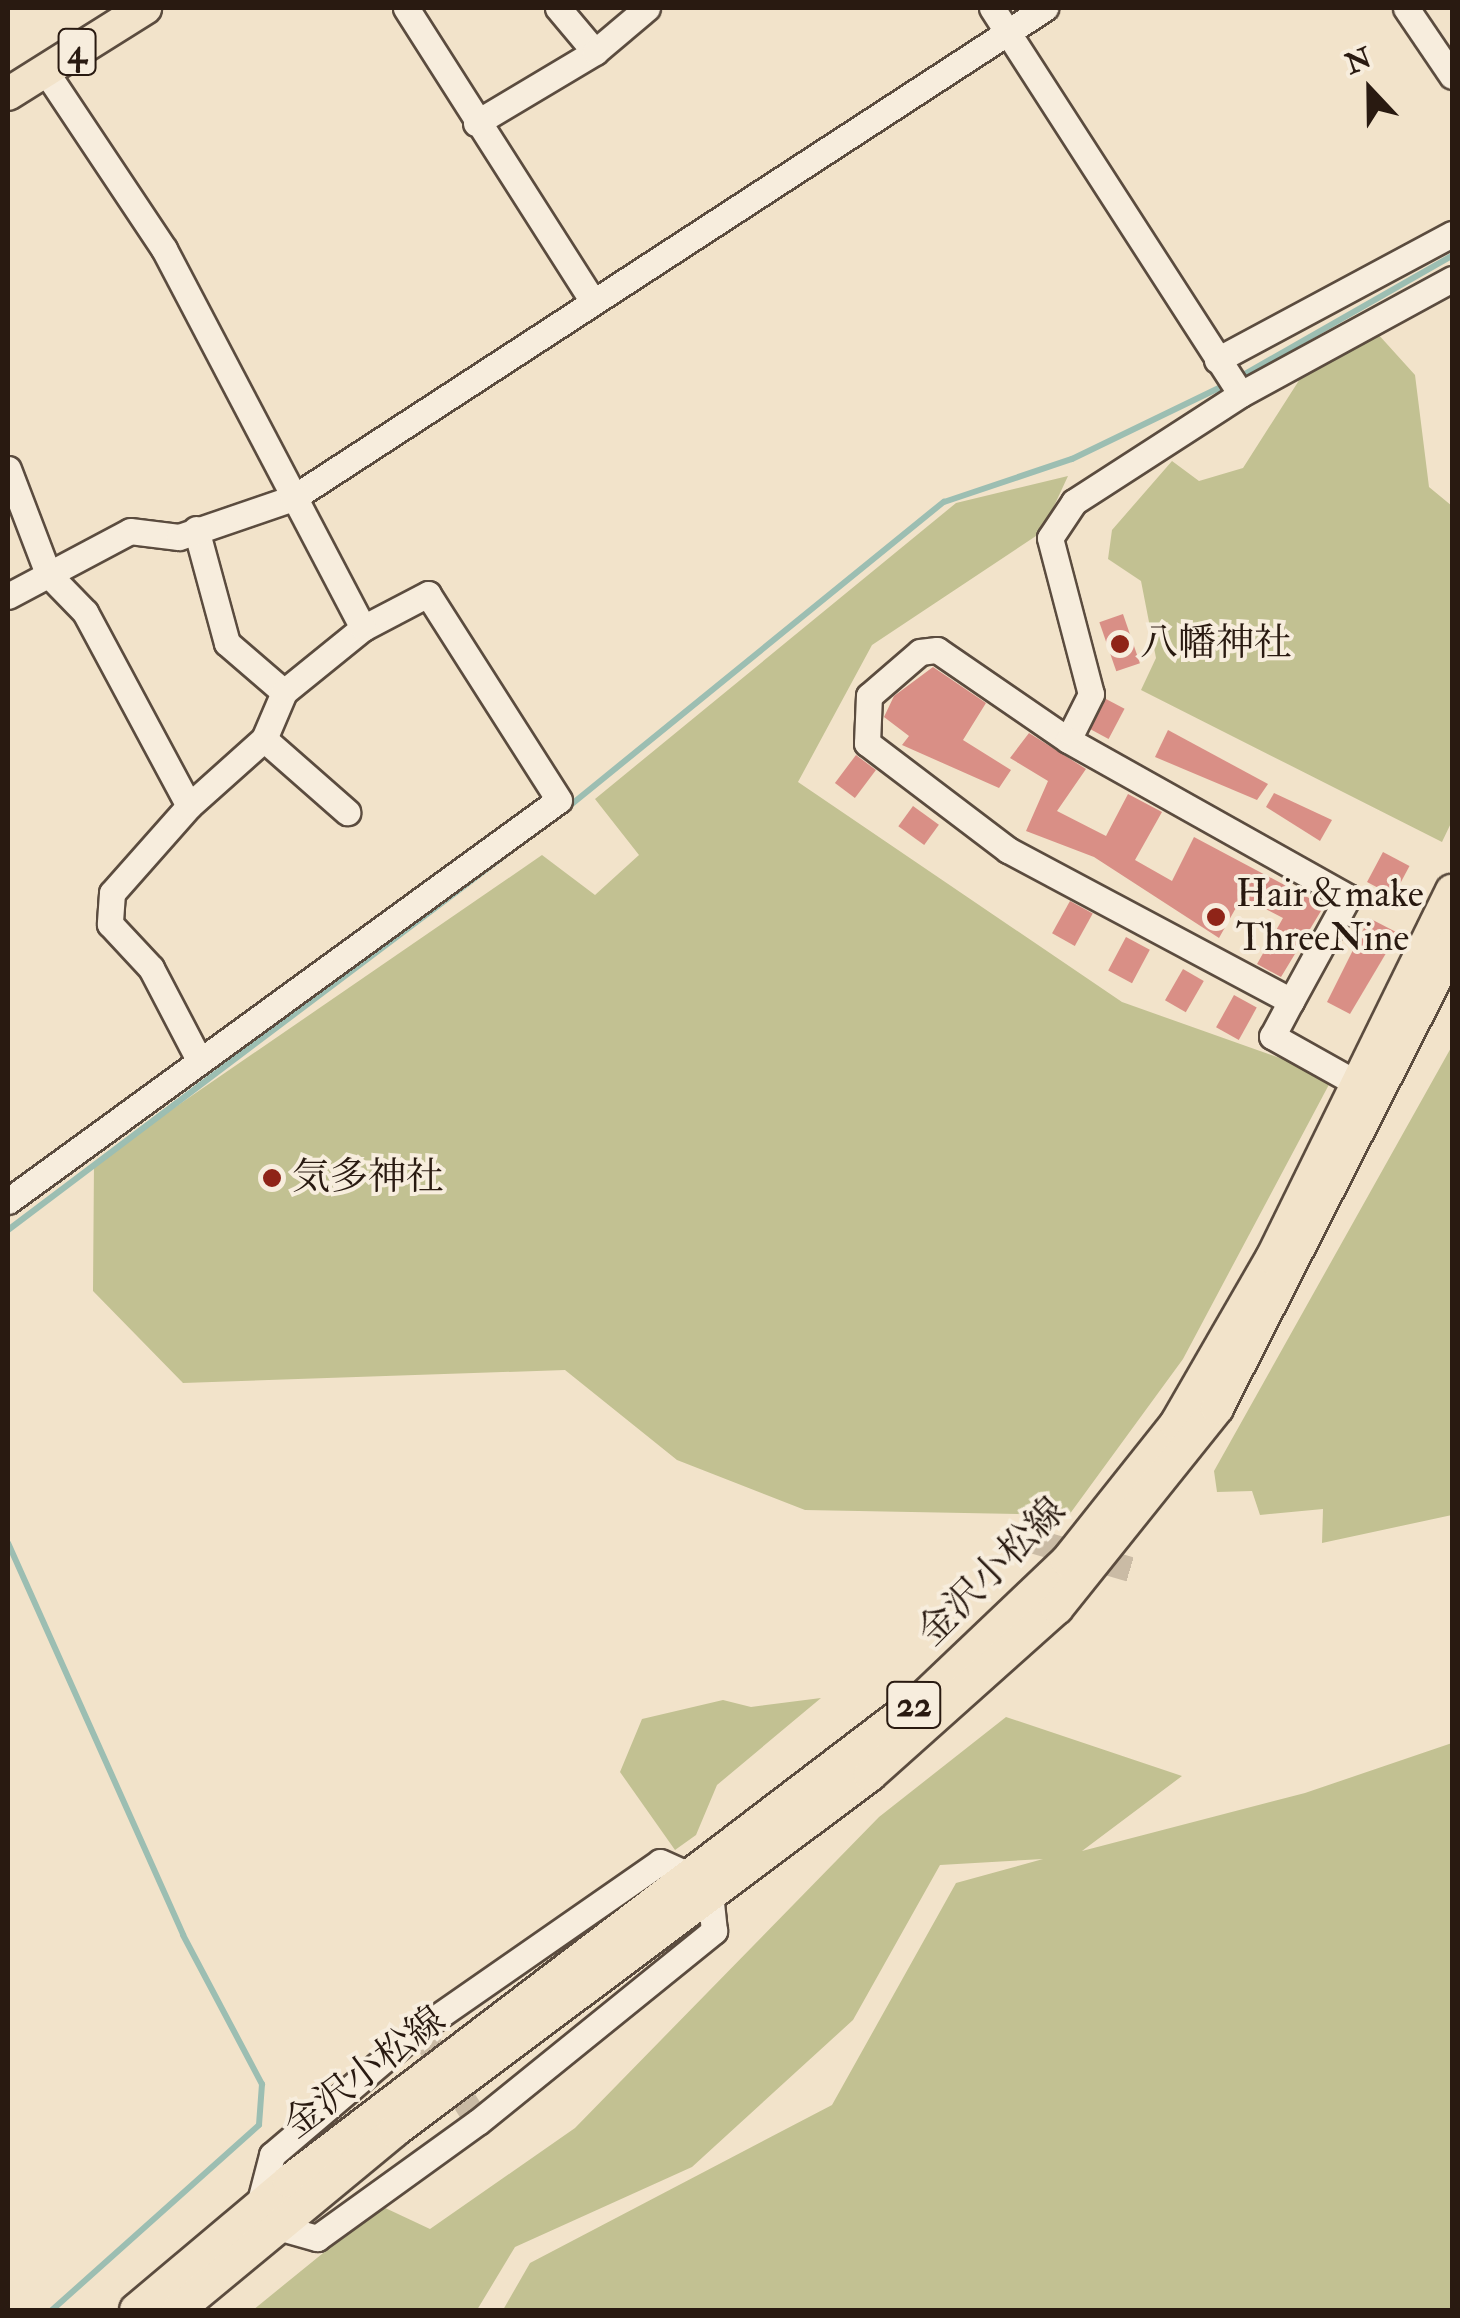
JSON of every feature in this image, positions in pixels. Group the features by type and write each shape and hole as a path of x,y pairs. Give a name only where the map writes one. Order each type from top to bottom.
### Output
{"main road":[{"name":"4","path":"8,94 145,8"},
{"name":"金沢小松線","path":"701,1886 924,1697 1067,1561 1176,1424 1272,1258 1452,890"},
{"name":"金沢小松線","path":"136,2310 982,1680 1058,1608 1166,1481 1264,1328 1452,946"},
{"name":"金沢小松線","path":"178,2310 266,2216"}],"street":[{"path":"406,8 593,301"},
{"path":"558,8 595,52"},
{"path":"476,123 595,52 647,8"},
{"path":"992,8 1006,37 1231,379"},
{"path":"8,596 130,531 179,537 293,498 1006,37 1045,8"},
{"path":"1406,8 1452,76"},
{"path":"46,72 164,249 362,628"},
{"path":"1068,740 1091,694 1050,538 1074,502 1231,379 1452,234"},
{"path":"1231,379 1452,279"},
{"path":"10,486 48,574 86,612 189,806"},
{"path":"196,529 227,643 284,692"},
{"path":"8,1201 559,800 428,594 362,628 284,692 264,739 189,806 112,893 110,924 151,968 199,1060"},
{"path":"1291,1002 1008,850 868,743 869,696 920,652 937,650 1068,740 1348,896 1291,1002 1272,1036 1356,1083"},
{"path":"264,739 347,812"},
{"path":"266,2216 272,2155 420,2029 660,1862 701,1886"}],"shaded area":[{"path":"1377,333 1415,375 1429,487 1452,506 1452,821 1442,842 1141,690 1156,658 1141,581 1108,559 1112,530 1172,461 1199,481 1243,468 1312,360"},
{"path":"1068,476 1042,532 872,645 798,782 1122,1002 1333,1077 1183,1359 1069,1515 805,1510 677,1460 565,1370 183,1383 93,1291 94,1163 542,855 595,895 639,855 595,799 956,503"},
{"path":"1452,1046 1452,1515 1322,1543 1323,1509 1260,1515 1252,1491 1217,1492 1214,1471"},
{"path":"821,1698 717,1785 696,1835 675,1850 620,1772 642,1719 723,1700 751,1707"},
{"path":"1006,1717 1182,1776 1082,1851 1305,1793 1452,1743 1452,2310 503,2310 530,2263 832,2105 956,1883 1043,1859 940,1865 853,2020 692,2167 515,2247 477,2310 253,2310 381,2206 430,2229 575,2128 879,1817"}],"building":[{"path":"1123,614 1140,663 1116,671 1099,622"},
{"path":"933,667 986,703 963,740 1011,770 999,788 902,745 909,736 884,717 894,696"},
{"path":"1106,699 1125,709 1109,739 1090,729"},
{"path":"1168,730 1268,784 1257,800 1155,757"},
{"path":"1029,733 1086,769 1057,811 1106,836 1128,794 1162,812 1135,860 1172,881 1194,837 1324,906 1281,977 1257,964 1283,918 1242,897 1219,938 1094,857 1026,831 1048,781 1010,758"},
{"path":"856,755 876,770 855,798 835,783"},
{"path":"1274,793 1332,820 1320,841 1266,807"},
{"path":"913,806 939,825 924,845 898,826"},
{"path":"1383,852 1409,866 1394,896 1367,882"},
{"path":"1070,901 1093,914 1075,946 1052,933"},
{"path":"1369,918 1398,933 1350,1014 1327,1002"},
{"path":"1126,937 1150,950 1132,983 1108,971"},
{"path":"1183,969 1204,981 1186,1012 1165,1000"},
{"path":"1234,995 1257,1008 1239,1040 1216,1027"}],"waterway":[{"path":"1236,379 1452,256"},
{"path":"562,812 944,502 1072,459 1225,385"},
{"path":"8,1230 512,850"},
{"path":"8,1543 183,1935 262,2084 259,2125 52,2310"}],"tunnel":[{"path":"1035,1541 1134,1570"},
{"path":"420,2029 478,2122"}],"place":[{"name":"八幡神社","path":"1120,644"},
{"name":"Hair＆make ThreeNine","path":"1216,917"},
{"name":"気多神社","path":"272,1178"}]}
